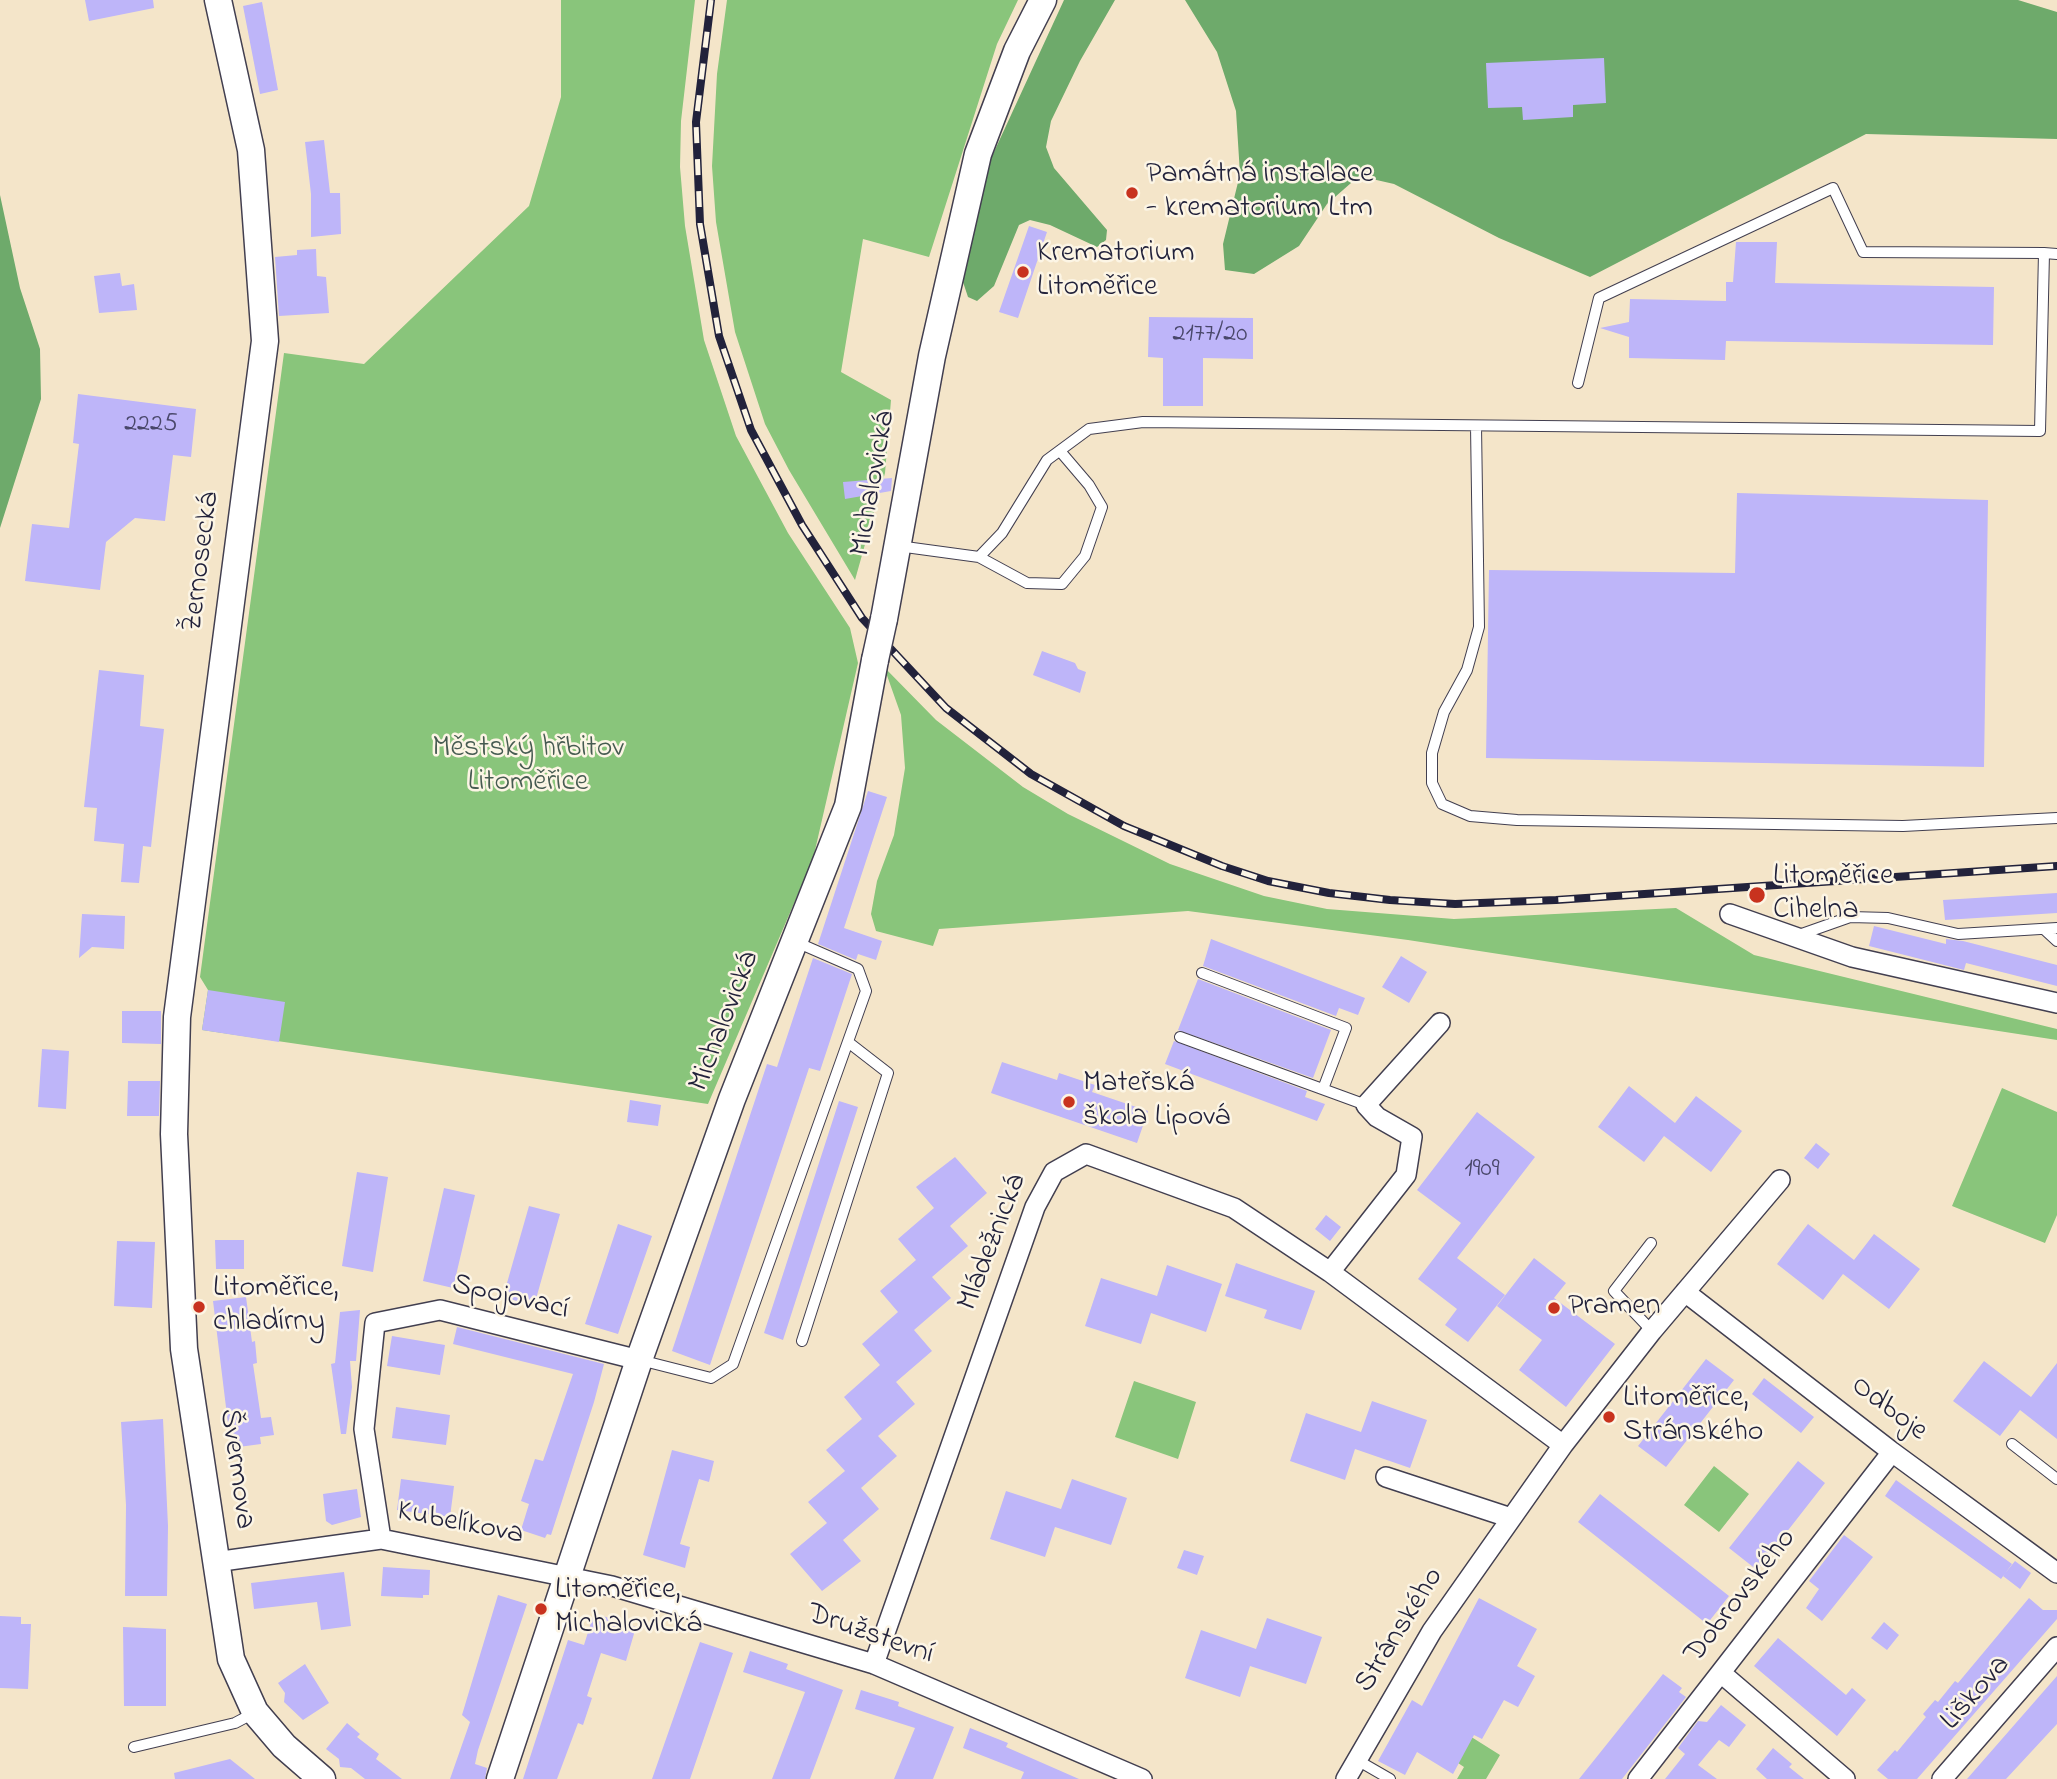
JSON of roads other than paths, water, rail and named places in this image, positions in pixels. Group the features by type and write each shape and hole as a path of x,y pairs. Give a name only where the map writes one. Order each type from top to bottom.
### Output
{"street":[{"name":"Žernosecká","path":"174,1134 177,1017 265,341 251,150 218,0"},
{"name":"Michalovická","path":"499,1779 569,1577 639,1360 792,940 848,806 950,274 978,154 1017,51 1044,0"},
{"path":"1730,914 1852,957 2057,1003"},
{"path":"1330,1272 1406,1175 1412,1137 1377,1117 1366,1105 1440,1023"},
{"name":"Švermova","path":"174,1134 184,1349 231,1660 255,1712 284,1746 322,1779"},
{"name":"Mládežnická","path":"874,1664 1035,1207 1054,1172 1086,1154 1234,1208 1330,1272 1563,1445"},
{"name":"Stránského","path":"1346,1779 1432,1631 1563,1445 1652,1331 1780,1180"},
{"name":"Odboje","path":"1685,1292 1892,1452 2057,1573"},
{"name":"Spojovací","path":"381,1539 364,1429 375,1323 440,1310 639,1360"},
{"name":"Dobrovského","path":"1638,1779 1892,1452"},
{"path":"1386,1477 1511,1518"},
{"name":"Kubelíkova","path":"215,1562 381,1539 569,1577"},
{"name":"Družstevní","path":"569,1577 612,1586 874,1664 1142,1779"},
{"name":"Liškova","path":"1942,1779 2057,1647"},
{"path":"1721,1673 1845,1779"}],"lane":[{"path":"1578,383 1599,298 1833,188 1863,252 2057,254"},
{"path":"979,557 1002,533 1047,460 1089,429 1143,422 2040,431 2044,253"},
{"path":"1476,426 1479,627 1467,670 1444,712 1432,753 1433,783 1442,804 1470,816 1517,820 1903,826 2057,818"},
{"path":"898,546 979,557 1027,583 1062,584 1085,556 1102,508 1089,485 1060,451"},
{"path":"1796,937 1850,916 1888,918 1958,934 2057,928"},
{"path":"2044,929 2057,941"},
{"path":"639,1360 711,1378 733,1364 866,990 858,969 792,940"},
{"path":"1202,973 1346,1028 1323,1088"},
{"path":"1180,1037 1366,1105"},
{"path":"802,1341 888,1073 848,1042"},
{"path":"1651,1243 1614,1292 1652,1331"},
{"path":"2012,1444 2057,1479"},
{"path":"134,1747 234,1723 255,1712"},
{"path":"1357,1760 1390,1779"}],"railway":[{"path":"711,0 696,122 700,224 719,336 751,430 802,525 862,618 946,708 1031,774 1124,826 1222,866 1268,881 1329,893 1390,900 1455,904 1556,900 2057,866"}],"place":[{"name":"Památná instalace - krematorium Ltm","path":"1132,193"},
{"name":"Krematorium Litoměřice","path":"1023,272"},
{"name":"Litoměřice Cihelna","path":"1757,895"},
{"name":"Mateřská škola Lipová","path":"1069,1102"},
{"name":"Litoměřice, chladírny","path":"199,1307"},
{"name":"Pramen","path":"1554,1308"},
{"name":"Litoměřice, Stránského","path":"1609,1417"},
{"name":"Litoměřice, Michalovická","path":"541,1609"}],"park label":[{"name":"Městský hřbitov Litoměřice","path":"528,767"}]}
